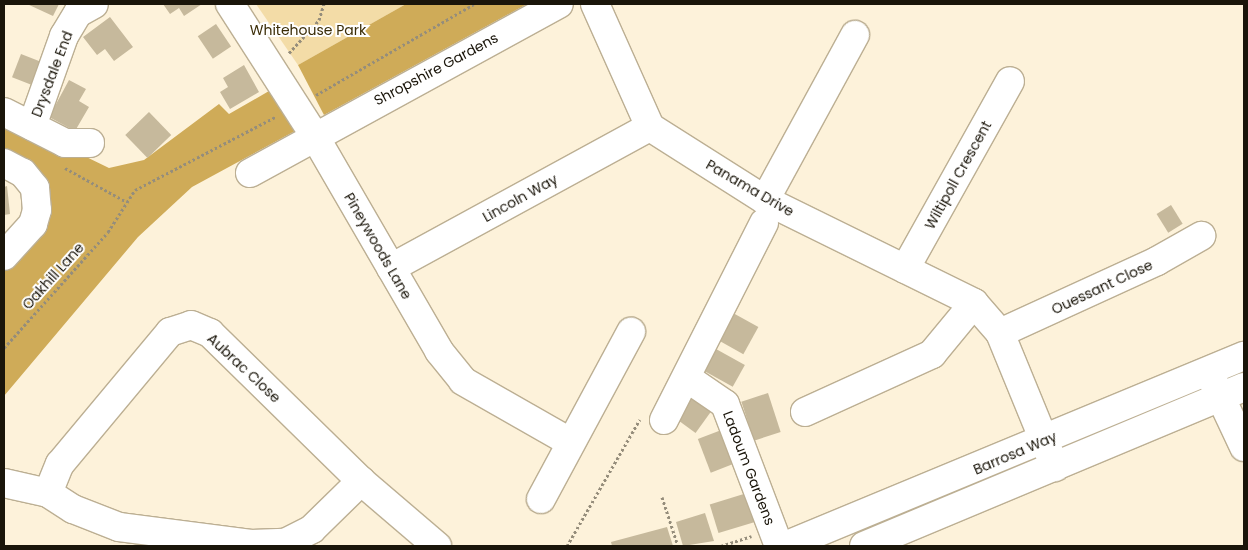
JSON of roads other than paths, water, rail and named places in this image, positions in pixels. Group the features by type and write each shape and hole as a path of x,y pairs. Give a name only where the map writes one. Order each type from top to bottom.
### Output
{"street":[{"name":"Drysdale End","path":"32,126 64,36 78,13 94,4"},
{"name":"Pineywoods Lane","path":"230,4 314,135 438,352 463,380 570,442"},
{"name":"Shropshire Gardens","path":"250,172 314,135 559,4"},
{"path":"595,4 650,127"},
{"path":"664,420 687,378 765,212 855,35"},
{"name":"Wiltipoll Crescent","path":"905,269 1010,81"},
{"name":"Drysdale End","path":"4,112 65,143 90,143"},
{"name":"Panama Drive","path":"650,127 765,212 905,269 974,303 1000,333 1055,467"},
{"name":"Lincoln Way","path":"391,268 650,127"},
{"path":"4,163 23,174 35,188 37,210 33,224 4,256"},
{"name":"Ouessant Close","path":"1000,333 1157,261 1201,236"},
{"path":"805,412 932,354 974,303"},
{"name":"Aubrac Close","path":"48,493 60,464 170,332 191,325 210,333 360,480 437,546"},
{"path":"541,499 570,442 631,332"},
{"name":"Barrosa Way","path":"785,546 1044,441 1244,356"},
{"path":"1209,372 1232,393 1244,447"},
{"name":"Ladoum Gardens","path":"687,378 726,404 779,546"},
{"name":"Barrosa Way","path":"864,546 1232,393"},
{"path":"4,483 48,493 73,509 119,527 251,544 285,543 312,529 360,480"}],"park label":[{"name":"Whitehouse Park","path":"308,30"}]}
